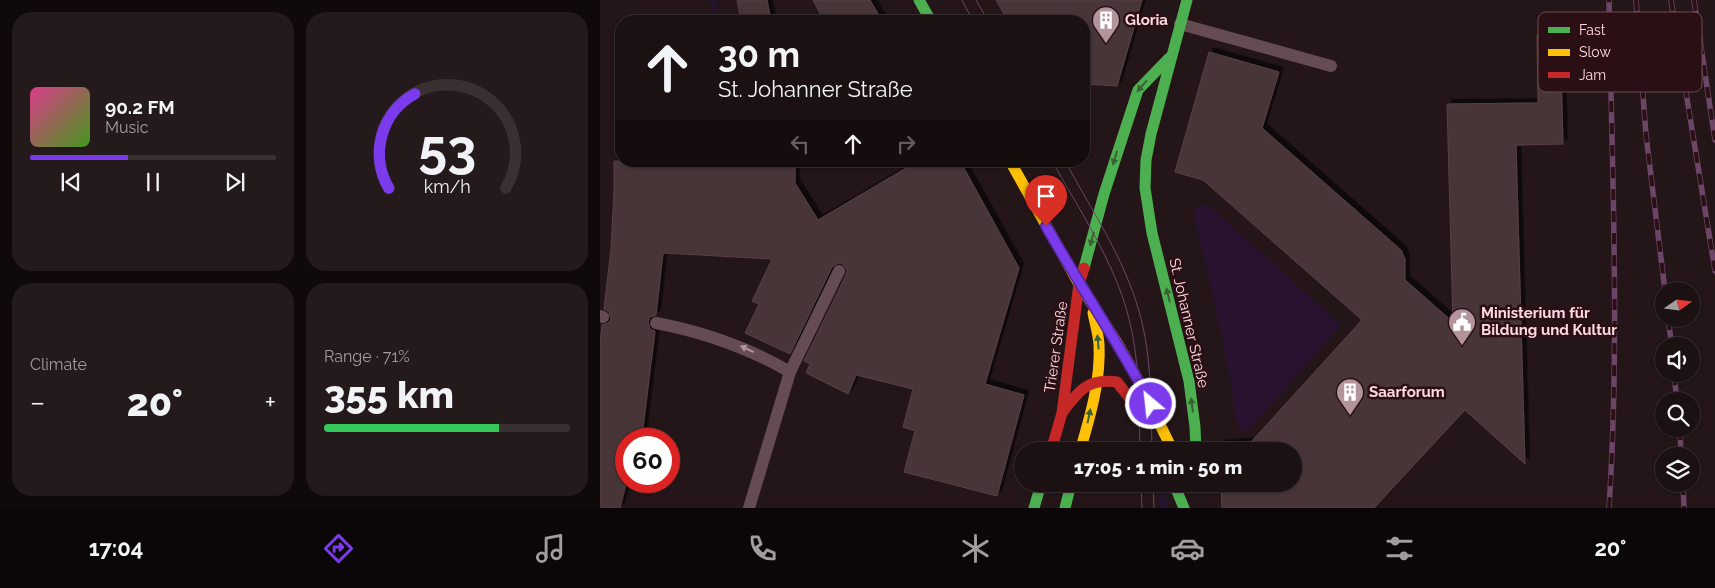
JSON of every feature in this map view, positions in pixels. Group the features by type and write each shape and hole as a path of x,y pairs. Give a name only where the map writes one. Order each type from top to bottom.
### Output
{"main road":[{"path":"919,0 928,15"},
{"name":"Trierer Straße","path":"1147,203 1144,177 1146,156 1170,57 1187,0"},
{"name":"Trierer Straße","path":"1053,442 1062,413 1079,284 1104,194 1138,90 1170,57"},
{"path":"1013,167 1079,284 1136,376 1169,442"},
{"name":"St. Johanner Straße","path":"1147,203 1155,245 1184,360 1192,403 1195,442"},
{"path":"1058,247 1066,288 1071,348"},
{"name":"Trierer Straße","path":"1082,442 1096,380 1099,342 1092,304"},
{"path":"1062,413 1078,390 1096,380 1117,382 1139,410 1157,442"},
{"path":"1034,508 1039,492"},
{"path":"1065,508 1069,492"},
{"path":"1178,492 1187,508"},
{"path":"1185,492 1187,508"},
{"path":"1187,508 1193,495"}],"lane":[{"path":"1180,24 1331,66"},
{"path":"749,508 790,372 839,271"},
{"path":"656,323 682,328 736,344 767,358 790,372"}],"shaded area":[{"path":"710,0 715,0 718,15 713,15"},
{"path":"1202,204 1209,206 1341,325 1249,429 1241,432 1236,415 1214,298 1194,218 1195,209"},
{"path":"1159,492 1165,492 1168,508 1160,508"}],"building":[{"path":"737,0 767,0 770,15 740,15"},
{"path":"813,0 870,0 879,15 821,15"},
{"name":"Gloria","path":"996,0 1142,0 1117,86 1090,84 1090,15 1005,15"},
{"path":"1537,35 1538,92 1562,92 1563,144 1516,145 1525,464 1465,410 1374,508 1222,508 1221,492 1302,492 1302,442 1251,442 1362,320 1203,180 1175,172 1209,52 1279,72 1262,128 1401,250 1405,259 1405,280 1453,322 1447,104 1538,103"},
{"path":"614,161 615,167 795,167 795,183 818,220 908,167 963,167 1019,268 985,384 1024,395 997,496 904,472 915,431 903,427 913,389 856,375 848,394 806,373 810,364 804,361 846,275 847,270 843,264 838,263 832,267 790,354 745,333 759,304 752,301 772,259 663,253 656,315 650,317 648,322 650,329 655,331 643,428 615,428 615,493 624,493 620,508 600,508 600,343 602,325 608,323 611,319 609,312 604,309 611,249"}],"tram line":[{"path":"962,0 970,15"},
{"path":"976,0 985,15"},
{"path":"1055,167 1105,256 1128,315 1137,365 1140,442"},
{"path":"1068,167 1116,253 1133,291 1143,328 1149,363 1152,442"},
{"path":"1141,492 1142,508"},
{"path":"1153,492 1154,508"}],"railway":[{"path":"1609,0 1609,12"},
{"path":"1636,0 1637,12"},
{"path":"1671,0 1673,12"},
{"path":"1694,0 1696,12"},
{"path":"1702,53 1715,140"},
{"path":"1609,508 1615,318 1611,92"},
{"path":"1643,92 1646,135 1664,282"},
{"path":"1686,92 1715,271"},
{"path":"1669,328 1671,337"},
{"path":"1675,382 1676,392"},
{"path":"1680,437 1681,447"},
{"path":"1683,492 1684,508"}],"traffic: fast":[{"path":"919,0 928,15"},
{"path":"1187,0 1151,134 1146,160 1145,188 1152,233 1189,381 1196,442"},
{"path":"1084,268 1104,194 1138,90 1169,58"},
{"path":"1034,508 1039,492"},
{"path":"1065,508 1069,492"},
{"path":"1177,492 1184,508"}],"traffic: slow":[{"path":"1013,167 1079,284 1136,376 1169,442"},
{"path":"1083,442 1097,385 1099,344 1093,313"}],"traffic: jam":[{"path":"1054,442 1062,413 1079,284 1084,268"},
{"path":"1062,413 1079,392 1091,384 1107,381 1117,382 1142,414"}],"place":[{"name":"Gloria","path":"1106,44"},
{"name":"Ministerium für Bildung und Kultur","path":"1462,346"},
{"name":"Saarforum","path":"1350,416"}],"route":[{"path":"1046,226 1079,284 1116,341 1151,404"}]}
